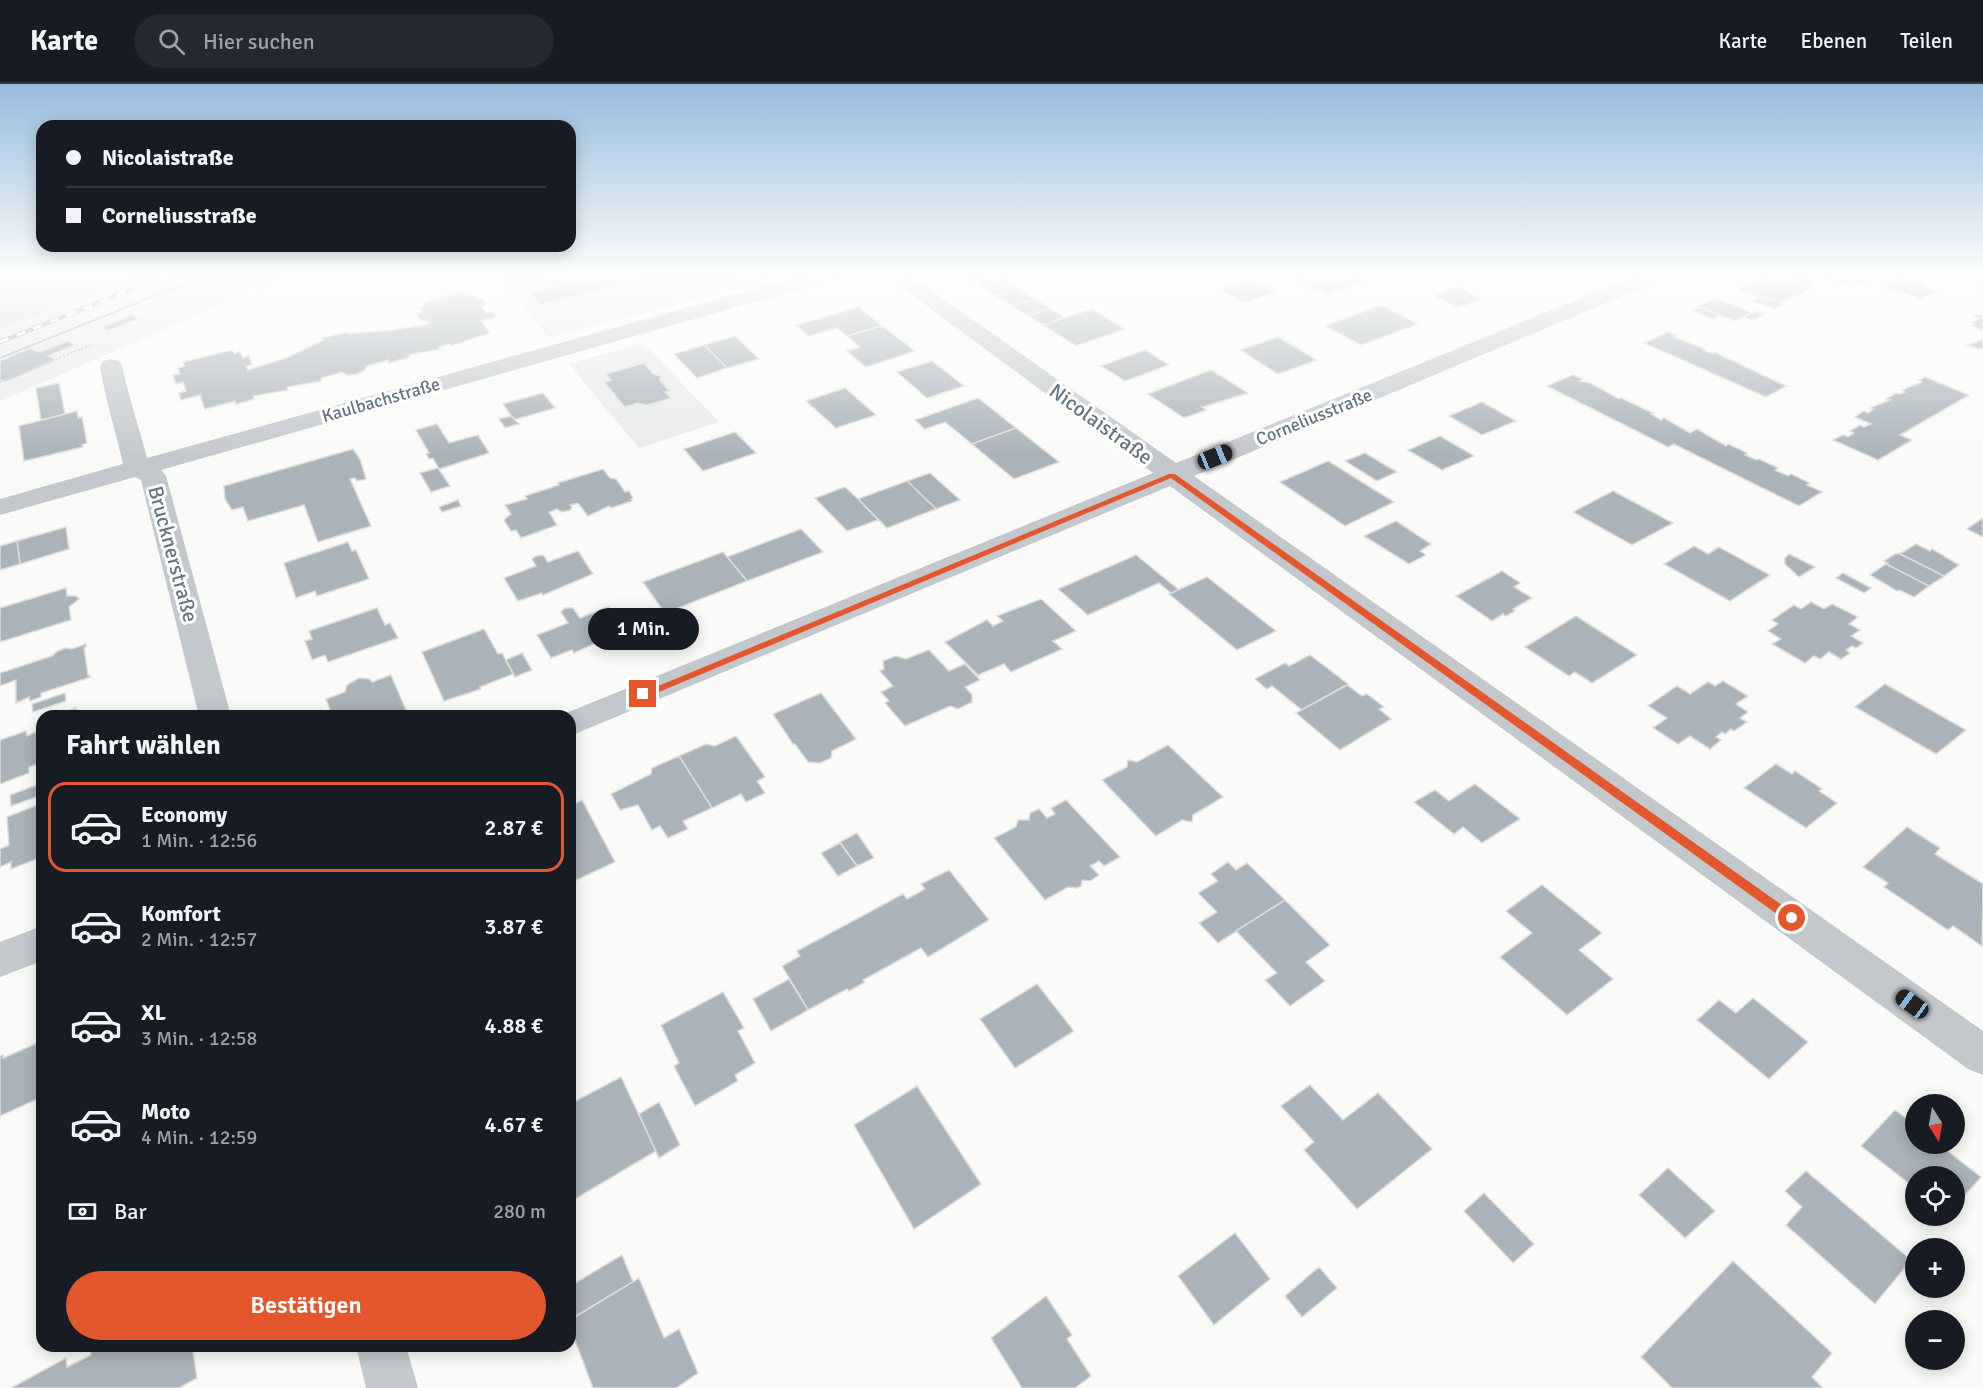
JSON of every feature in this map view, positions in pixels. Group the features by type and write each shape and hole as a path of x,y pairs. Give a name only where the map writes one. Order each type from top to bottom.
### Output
{"street":[{"name":"Kaulbachstraße","path":"0,507 614,335"},
{"name":"Nicolaistraße","path":"978,335 1983,1055"},
{"name":"Corneliusstraße","path":"576,722 1511,335"},
{"name":"Brucknerstraße","path":"111,366 118,404 124,415 137,468 153,476 213,710"},
{"path":"0,960 36,945"},
{"path":"383,1352 392,1388"}],"path":[{"path":"0,382 99,342"}],"shaded area":[{"path":"0,335 152,335 0,401"},
{"path":"643,343 719,422 639,448 569,364"}],"building":[{"path":"336,335 484,335 451,346 449,344 439,347 440,349 408,355 410,357 389,363 388,360 366,366 365,370 357,374 347,375 342,372 321,378 321,381 287,387 288,390 253,396 254,399 236,404 235,401 205,409 200,395 181,400 179,393 186,391 183,382 176,384 173,375 180,374 178,368 185,366 183,362 232,350 234,354 240,352 243,358 249,356 252,365 246,366 248,370 286,358 324,340 323,338"},
{"path":"894,335 915,351 866,367 847,351 860,347 847,336"},
{"path":"1058,335 1108,335 1076,346"},
{"path":"1342,335 1389,335 1361,345"},
{"path":"1662,335 1674,335 1677,336 1674,337 1713,354 1716,353 1786,386 1766,397 1644,343"},
{"path":"735,336 759,359 727,368 704,345"},
{"path":"1278,337 1317,360 1278,374 1240,350"},
{"path":"1983,340 1983,348 1978,349 1967,345"},
{"path":"68,341 75,345 48,356 56,360 5,382 0,380 0,361 30,348 39,352"},
{"path":"704,345 727,368 697,378 674,354"},
{"path":"1145,350 1169,365 1125,381 1101,366"},
{"path":"932,361 964,386 927,398 897,372"},
{"path":"644,363 653,374 660,376 660,380 669,391 665,392 671,398 647,405 638,403 625,407 604,382 611,380 606,374"},
{"path":"1211,370 1248,393 1202,407 1206,410 1184,418 1148,394"},
{"path":"1573,375 1583,379 1580,381 1590,383 1690,433 1697,429 1726,446 1728,444 1747,453 1745,455 1778,468 1775,470 1788,476 1791,474 1810,483 1807,485 1822,492 1799,506 1674,444 1668,447 1547,386"},
{"path":"1925,377 1969,395 1900,435 1912,440 1878,460 1833,440 1843,435 1848,437 1854,433 1850,431 1860,425 1864,427 1871,424 1855,417 1864,411 1868,413 1874,409 1870,408 1890,400 1886,399 1896,393 1905,392 1902,390 1922,382 1919,380"},
{"path":"59,383 65,414 41,420 36,388"},
{"path":"845,388 876,415 836,428 806,401"},
{"path":"543,393 555,408 514,420 503,404"},
{"path":"978,398 1016,428 972,444 945,422 925,429 915,420"},
{"path":"1482,402 1516,421 1482,435 1449,416"},
{"path":"77,411 78,418 82,417 87,443 82,445 83,447 24,461 19,426"},
{"path":"511,416 519,424 505,428 499,419"},
{"path":"437,424 449,443 478,435 489,453 439,469 433,458 429,459 426,454 429,453 416,430"},
{"path":"1016,428 1059,462 1014,479 972,444"},
{"path":"735,432 756,453 703,471 684,449"},
{"path":"1440,436 1474,456 1442,470 1408,450"},
{"path":"353,449 360,459 366,479 357,481 355,478 350,479 371,526 318,542 304,505 248,521 243,507 232,510 225,499 224,486"},
{"path":"1365,453 1397,472 1377,481 1345,461"},
{"path":"1328,461 1394,502 1345,526 1280,482"},
{"path":"438,468 450,486 431,492 420,473"},
{"path":"603,469 610,478 616,479 625,492 629,491 633,498 632,501 611,508 609,506 588,516 578,503 570,505 572,507 570,510 562,512 557,509 549,512 557,525 521,538 516,530 511,531 504,520 511,514 505,505 527,499 525,496 559,485 558,483"},
{"path":"930,473 960,500 936,509 907,481"},
{"path":"907,481 936,509 887,528 858,499"},
{"path":"845,487 878,520 847,531 815,498"},
{"path":"1613,491 1673,523 1632,545 1573,512"},
{"path":"458,500 461,506 442,512 439,507"},
{"path":"1983,518 1983,537 1967,529"},
{"path":"1396,521 1431,544 1420,551 1426,555 1409,564 1364,536"},
{"path":"66,527 69,549 20,564 17,541"},
{"path":"801,529 823,552 747,581 727,557"},
{"path":"17,541 20,564 0,570 0,546"},
{"path":"348,542 352,551 356,550 369,579 317,596 315,591 296,598 284,563"},
{"path":"1916,544 1930,551 1932,549 1959,565 1944,576 1900,554"},
{"path":"1694,546 1708,554 1719,547 1770,575 1730,601 1664,564"},
{"path":"578,551 593,574 543,595 542,593 518,601 504,578 536,566 532,559 536,556 543,555 548,562"},
{"path":"723,552 747,581 665,613 643,582"},
{"path":"1789,554 1815,567 1799,577 1785,564 1785,558"},
{"path":"1895,554 1900,554 1944,576 1929,586 1886,564 1888,563 1884,561"},
{"path":"1136,555 1179,590 1171,593 1159,583 1088,615 1058,589"},
{"path":"1886,564 1929,586 1914,597 1897,591 1870,575"},
{"path":"1502,571 1520,583 1514,587 1532,598 1506,616 1503,614 1492,621 1456,596"},
{"path":"1843,573 1871,588 1864,593 1836,578"},
{"path":"1207,577 1276,631 1237,650 1169,594"},
{"path":"66,588 67,596 76,596 79,599 69,607 71,620 0,642 0,608"},
{"path":"1041,599 1076,631 1053,641 1062,649 1011,672 1004,664 978,675 945,642 987,620 993,626 1003,621 997,616"},
{"path":"1811,602 1824,609 1832,604 1858,617 1849,624 1860,630 1851,636 1863,643 1856,648 1852,646 1846,650 1850,653 1841,659 1829,652 1820,659 1814,656 1805,663 1772,644 1781,639 1768,631 1778,624 1772,620 1794,605 1801,609"},
{"path":"608,607 624,630 574,653 572,650 551,658 537,635 568,623 561,612 565,608 573,608 580,618"},
{"path":"377,608 385,625 390,623 398,638 328,662 325,655 312,660 305,641 312,639 309,631"},
{"path":"1576,616 1637,655 1592,683 1575,672 1569,676 1525,647"},
{"path":"484,629 498,654 502,653 513,674 480,687 481,689 444,701 422,652"},
{"path":"86,644 84,648 88,675 91,677 41,693 41,697 30,701 29,697 16,703 16,680 0,686 0,673 52,656 66,648 72,649"},
{"path":"929,650 949,671 965,664 980,680 965,687 972,695 972,702 958,709 950,706 905,726 885,703 889,701 881,692 893,686 880,671 884,669 883,661 896,656 906,659"},
{"path":"522,653 532,670 515,677 506,660"},
{"path":"1310,655 1348,684 1302,710 1272,686 1267,689 1255,679 1285,663 1289,666"},
{"path":"391,675 406,710 330,710 326,699 345,692 347,685 359,678 370,679 372,682"},
{"path":"1723,681 1748,696 1736,704 1748,712 1740,718 1747,722 1734,731 1731,729 1725,734 1722,732 1716,737 1721,740 1710,749 1690,736 1678,744 1653,728 1667,718 1648,706 1677,686 1690,694 1708,682 1715,686"},
{"path":"1885,684 1966,730 1936,754 1855,707"},
{"path":"1347,685 1362,696 1367,694 1384,707 1379,709 1391,719 1340,750 1296,713"},
{"path":"65,693 66,701 33,712 32,704"},
{"path":"821,693 856,739 832,751 831,758 820,763 808,762 773,714"},
{"path":"26,731 27,736 36,732 36,765 29,767 29,773 0,784 0,740"},
{"path":"736,736 765,777 757,781 765,793 746,802 741,794 712,808 679,756 706,744 715,746"},
{"path":"1168,745 1223,797 1193,815 1192,822 1182,820 1156,836 1102,780 1127,767 1128,760 1137,762"},
{"path":"679,756 712,808 683,821 688,829 668,838 660,826 652,830 638,805 620,810 611,794 651,774 652,768"},
{"path":"1776,764 1792,774 1795,771 1822,789 1819,791 1837,803 1806,828 1744,788"},
{"path":"1475,784 1520,819 1482,843 1463,827 1454,834 1414,802 1435,790 1449,801"},
{"path":"36,785 36,797 11,806 10,795"},
{"path":"582,800 615,862 576,880 576,803"},
{"path":"1066,800 1120,857 1104,866 1099,861 1090,866 1099,875 1090,881 1082,880 1081,886 1068,887 1045,900 994,838 1016,827 1018,820 1029,820 1030,813 1039,809 1047,818 1055,814 1051,808"},
{"path":"36,805 36,859 11,869 11,862 0,867 0,849 9,845 7,817"},
{"path":"1907,827 1940,848 1935,854 1983,884 1982,946 1953,926 1948,930 1884,887 1888,883 1863,867"},
{"path":"857,833 874,858 857,866 840,842"},
{"path":"840,843 857,866 838,876 821,853"},
{"path":"1228,862 1236,870 1247,863 1285,900 1218,943 1199,923 1217,912 1198,893 1218,881 1211,874"},
{"path":"949,870 989,920 928,957 921,948 863,980 865,982 849,991 847,989 808,1010 782,966 800,956 797,951 903,894 907,899 925,889 921,884"},
{"path":"1542,885 1602,933 1579,950 1613,979 1567,1015 1500,957 1532,933 1506,911"},
{"path":"1285,900 1330,945 1306,962 1325,981 1290,1006 1265,980 1277,973 1236,931"},
{"path":"789,979 808,1010 771,1031 753,999"},
{"path":"1037,984 1074,1031 1015,1068 980,1019"},
{"path":"723,992 744,1028 738,1031 755,1063 735,1075 738,1081 695,1106 674,1066 679,1063 661,1025"},
{"path":"1753,998 1808,1042 1769,1079 1697,1020 1719,1000 1736,1013"},
{"path":"36,1044 36,1100 0,1116 0,1056 3,1055 3,1058"},
{"path":"621,1077 656,1151 576,1198 576,1101"},
{"path":"1310,1085 1343,1120 1378,1093 1432,1149 1357,1209 1304,1150 1314,1142 1281,1106"},
{"path":"917,1086 981,1184 914,1229 854,1125"},
{"path":"659,1102 680,1145 659,1158 639,1114"},
{"path":"1895,1110 1905,1118 1905,1154 1951,1154 1981,1177 1965,1195 1965,1166 1905,1166 1905,1180 1861,1146"},
{"path":"1668,1168 1715,1211 1685,1238 1639,1195"},
{"path":"1806,1171 1905,1255 1905,1267 1875,1304 1786,1225 1802,1207 1785,1191"},
{"path":"1484,1193 1534,1244 1513,1263 1464,1211"},
{"path":"1235,1233 1270,1279 1214,1325 1178,1276"},
{"path":"622,1255 633,1282 576,1316 576,1282"},
{"path":"1733,1261 1832,1353 1812,1377 1823,1388 1672,1388 1641,1357"},
{"path":"1319,1267 1337,1288 1302,1317 1285,1296"},
{"path":"639,1278 664,1338 679,1329 698,1373 676,1388 593,1388 576,1343 576,1316"},
{"path":"1046,1296 1072,1335 1067,1339 1091,1376 1075,1388 1022,1388 991,1338"},
{"path":"91,1352 193,1352 197,1378 179,1388 11,1388 66,1358 67,1367 91,1355"}],"tram line":[{"path":"0,358 58,335"}],"railway":[{"path":"0,342 18,335"}],"route":[{"path":"643,694 1172,475 1792,918"}]}
